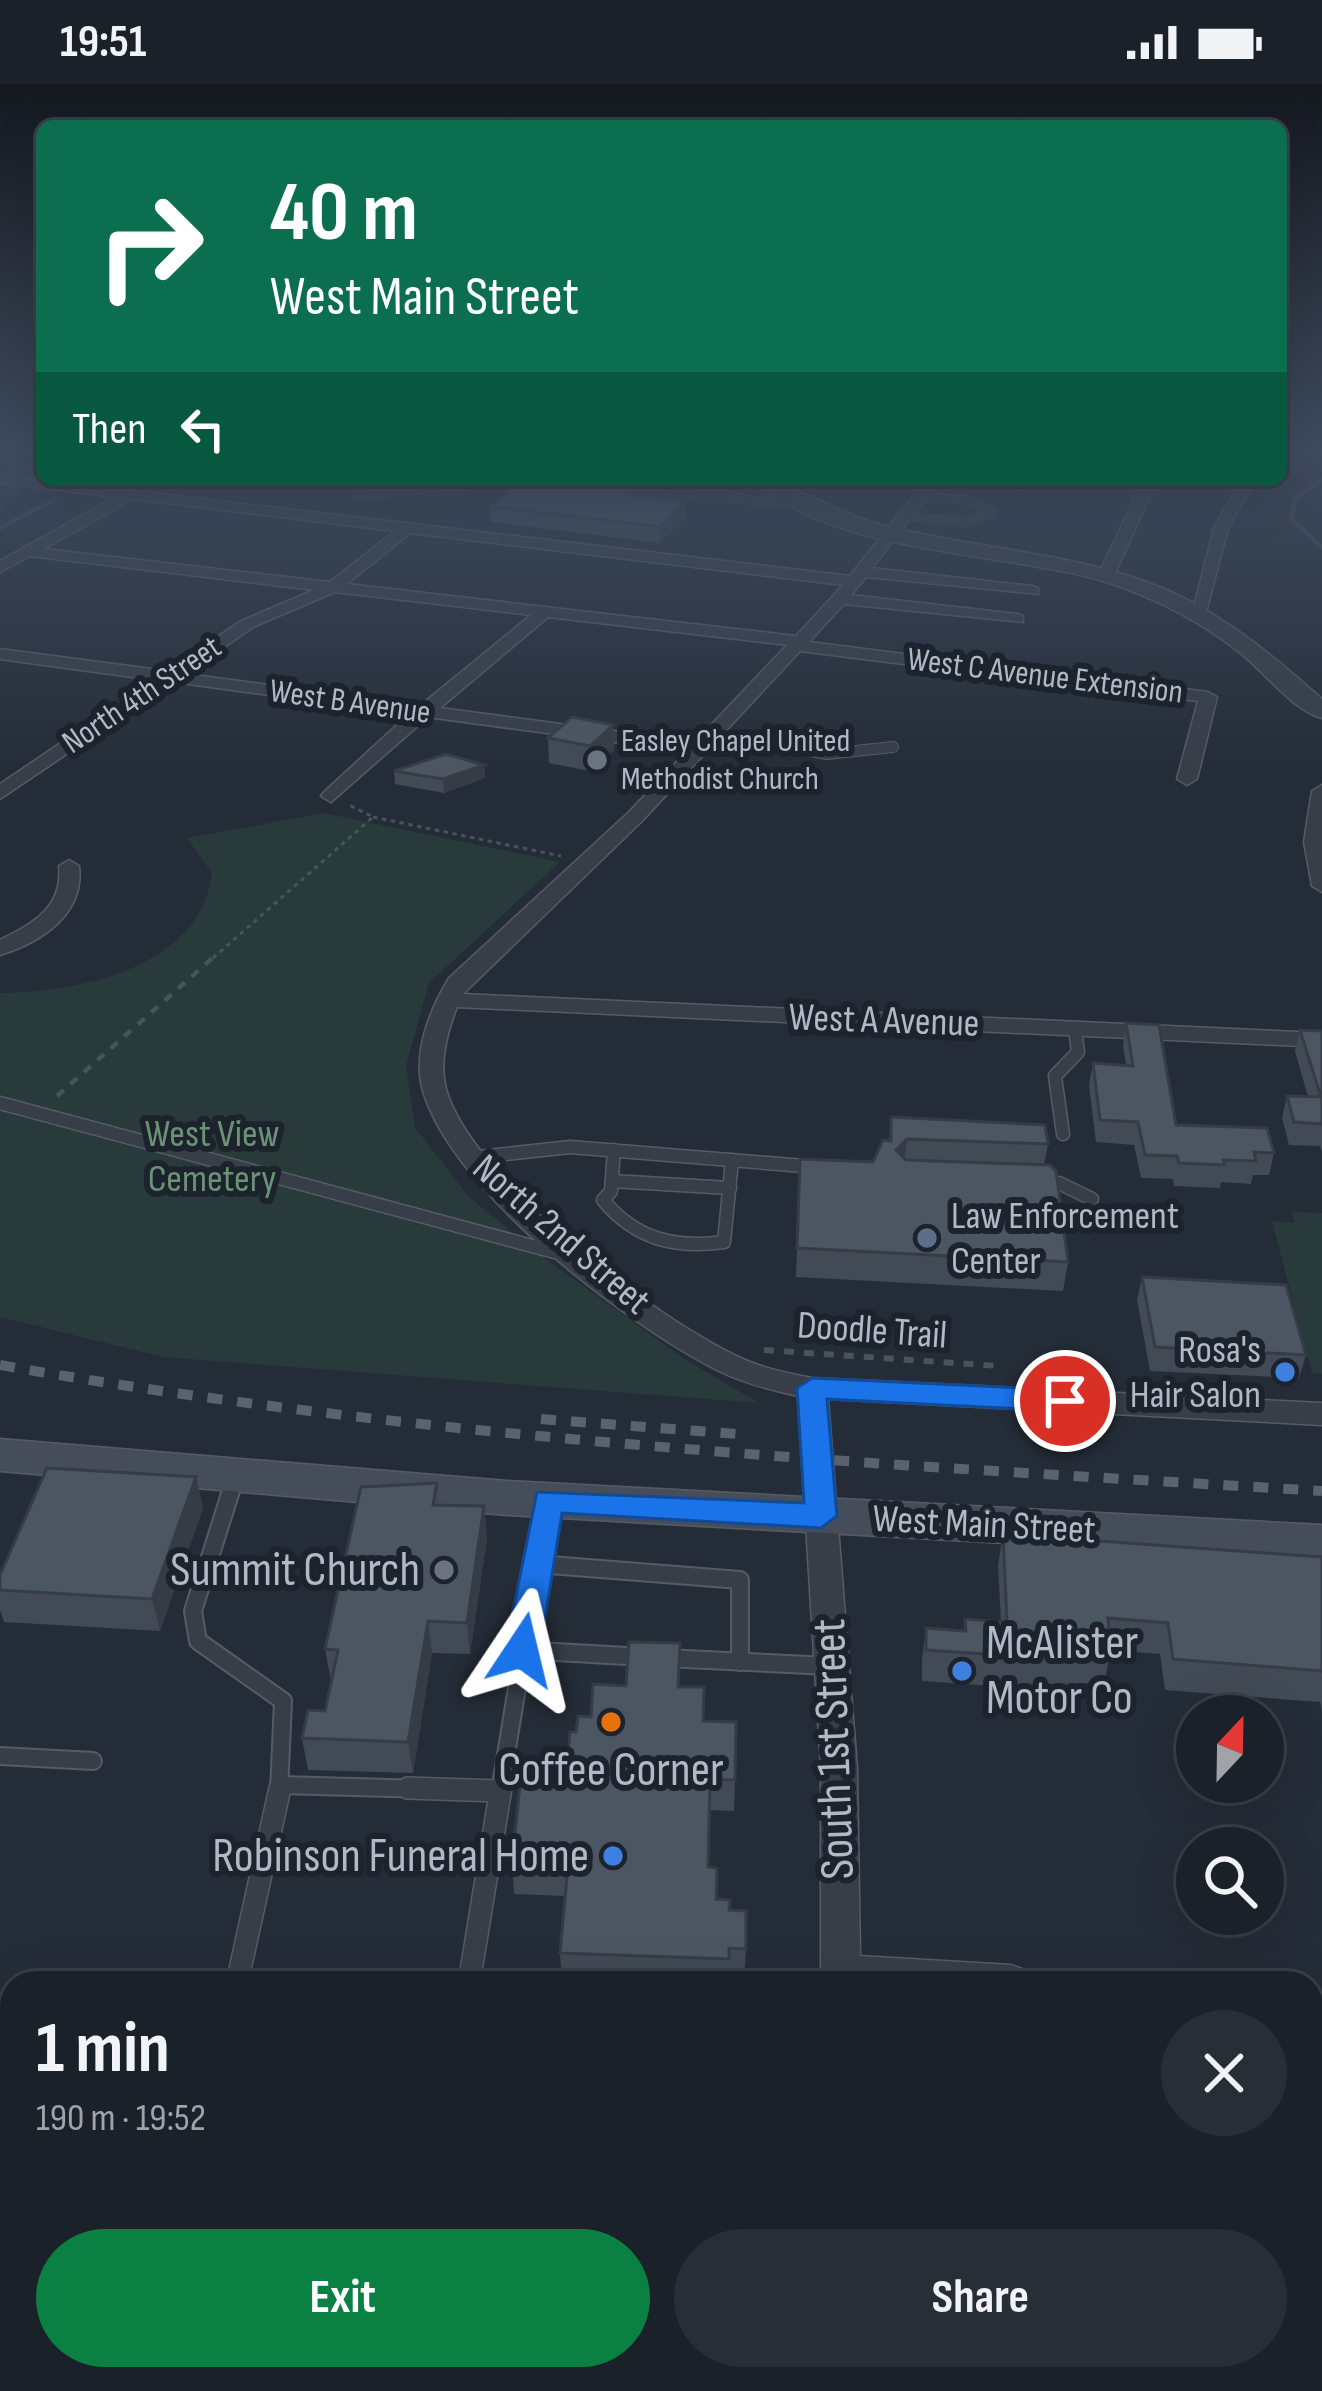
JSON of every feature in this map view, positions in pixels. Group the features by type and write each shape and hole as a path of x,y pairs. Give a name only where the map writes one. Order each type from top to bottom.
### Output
{"main road":[{"name":"West Main Street","path":"0,1455 50,1468 236,1474 548,1500 1322,1543"}],"street":[{"path":"91,559 799,644"},
{"name":"North 4th Street","path":"0,793 247,624 334,587 369,559"},
{"path":"654,559 850,583 1032,591"},
{"path":"447,1000 457,983 707,741 799,644 869,559"},
{"path":"1036,559 1106,576 1198,612 1244,641 1322,711"},
{"path":"1106,576 1114,559"},
{"path":"1198,612 1213,559"},
{"path":"850,583 1017,619"},
{"path":"331,796 384,742 545,611"},
{"name":"West C Avenue Extension","path":"799,644 1208,697 1187,779"},
{"name":"West B Avenue","path":"0,654 425,712 707,741"},
{"path":"1322,791 1313,842 1322,886"},
{"path":"0,948 50,920 66,902 74,886 69,866"},
{"name":"West A Avenue","path":"447,1000 1322,1040"},
{"name":"North 2nd Street","path":"447,1000 439,1012 434,1087 469,1158 612,1289 718,1359 768,1380 812,1388 1322,1414"},
{"path":"812,1388 821,1516"},
{"name":"South 1st Street","path":"821,1516 833,1666 841,1971"}],"lane":[{"path":"707,741 831,754 872,754 893,747"},
{"path":"1063,1134 1055,1076 1078,1052 1075,1029"},
{"path":"0,1103 580,1259"},
{"path":"469,1158 570,1147 837,1169"},
{"path":"614,1150 612,1181 603,1200 613,1215 650,1240 693,1244 724,1242 732,1160"},
{"path":"612,1181 730,1188"},
{"path":"1014,1182 1059,1184 1092,1199"},
{"path":"236,1474 194,1611 198,1642 283,1701 281,1785 240,1971"},
{"path":"472,1971 548,1500"},
{"path":"537,1564 740,1580 740,1662"},
{"path":"522,1650 833,1666"},
{"path":"0,1756 93,1761"},
{"path":"281,1785 499,1791"}],"path":[{"path":"331,796 373,817 588,860"},
{"path":"38,1113 373,817"},
{"name":"Doodle Trail","path":"762,1350 999,1366"},
{"path":"1070,1370 1109,1372"}],"green space":[{"name":"West View Cemetery","path":"324,813 560,862 429,983 406,1066 415,1127 468,1196 547,1260 686,1360 759,1403 163,1357 0,1317 0,993 99,980 161,952 185,932 203,905 212,873 187,838"},
{"path":"1292,1212 1322,1213 1322,1374 1312,1373 1272,1221 1294,1223"}],"building":[{"path":"572,717 613,725 590,746 548,738"},
{"path":"446,754 484,765 443,779 394,771"},
{"path":"1126,1023 1159,1025 1176,1125 1267,1128 1274,1153 1254,1152 1256,1161 1223,1160 1225,1165 1179,1163 1177,1156 1145,1155 1138,1122 1100,1120 1093,1063 1133,1066"},
{"path":"1300,1030 1322,1031 1322,1124 1294,1122 1287,1096 1321,1097"},
{"path":"891,1117 1045,1125 1048,1144 907,1139 896,1150 906,1160 1050,1165 1056,1171 1068,1262 797,1248 800,1159 873,1162 883,1140 891,1141"},
{"path":"1142,1277 1286,1285 1306,1355 1155,1347"},
{"path":"47,1468 196,1477 152,1599 0,1590 0,1575"},
{"path":"437,1483 433,1505 484,1506 467,1623 428,1621 408,1742 302,1738 308,1710 325,1711 338,1650 325,1649 361,1487"},
{"path":"1003,1534 1322,1557 1322,1671 1173,1659 1168,1623 1108,1618 1111,1654 1086,1652 1087,1661 926,1650 926,1628 966,1631 965,1619 1007,1622"},
{"name":"Robinson Funeral Home","path":"629,1642 680,1643 678,1687 704,1687 703,1721 736,1722 735,1780 710,1779 708,1867 717,1868 716,1899 730,1900 729,1910 746,1911 746,1949 729,1948 729,1959 560,1953 568,1865 512,1863 520,1785 565,1787 570,1732 576,1732 578,1716 591,1717 593,1684 626,1686"}],"railway":[{"path":"0,1365 164,1391 494,1432 825,1460 1322,1491"},
{"path":"541,1419 750,1435"}],"place":[{"name":"Easley Chapel United Methodist Church","path":"597,760"},
{"name":"Law Enforcement Center","path":"927,1238"},
{"name":"Rosa's Hair Salon","path":"1285,1372"},
{"name":"Summit Church","path":"444,1570"},
{"name":"McAlister Motor Co","path":"962,1671"},
{"name":"Coffee Corner","path":"611,1722"},
{"name":"Robinson Funeral Home","path":"613,1856"}],"route":[{"path":"522,1650 548,1500 821,1516 812,1388 1065,1401"}]}
